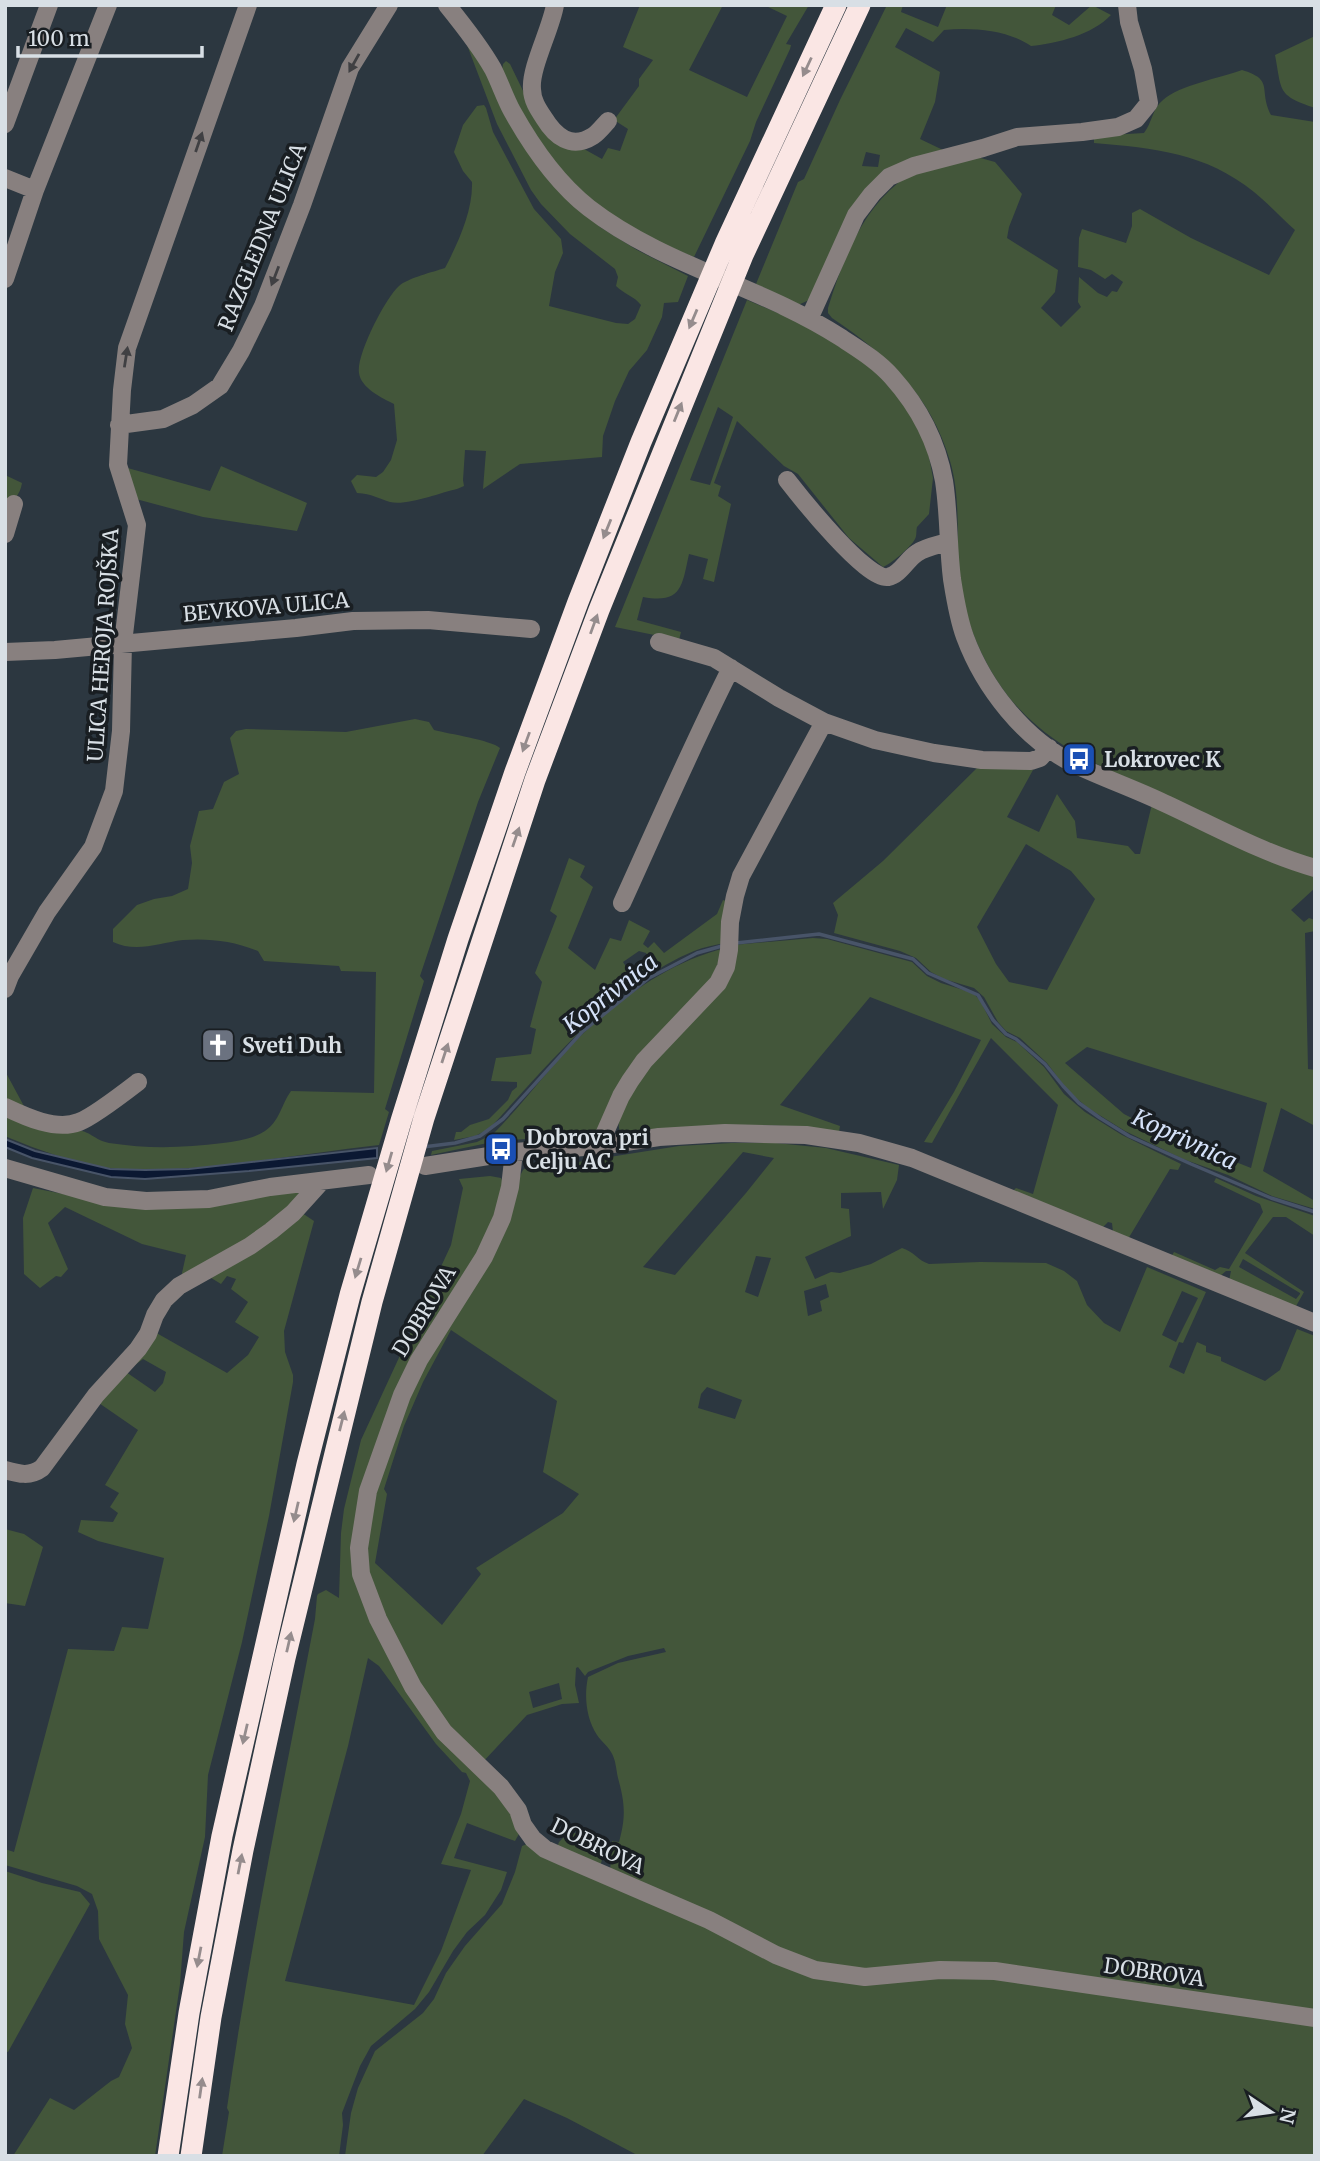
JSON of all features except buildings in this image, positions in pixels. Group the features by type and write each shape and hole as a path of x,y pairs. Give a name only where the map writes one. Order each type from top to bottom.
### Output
{"highway":[{"path":"168,2156 189,2013 222,1836 307,1464 350,1295 401,1121 458,939 515,772 583,589 724,244 836,5"},
{"path":"191,2156 211,2017 243,1850 285,1658 372,1302 424,1118 536,780 599,610 743,255 860,5"}],"street":[{"path":"5,124 49,5"},
{"path":"5,279 35,190 108,5"},
{"name":"ULICA HEROJA ROJŠKA","path":"7,980 47,912 93,847 114,791 121,731 123,643 137,525 118,465 127,348 248,5"},
{"name":"RAZGLEDNA ULICA","path":"119,425 163,419 193,405 220,386 263,306 350,68 389,5"},
{"path":"447,5 469,31 493,70 512,110 554,174 588,208 624,233 802,314 866,354 891,376 913,405 929,432 938,455 944,482 948,542 957,608 971,649 1004,706 1034,737 1072,763 1286,859 1315,868"},
{"path":"555,5 553,21 531,87 534,102 552,132 571,141 592,136 608,121"},
{"path":"802,314 856,215 889,177 914,166 1017,137 1118,127 1136,119 1149,103 1127,5"},
{"path":"5,177 35,190"},
{"path":"787,480 846,549 881,577 893,575 919,551 948,542"},
{"path":"5,534 14,504"},
{"name":"BEVKOVA ULICA","path":"5,652 55,650 353,621 428,620 531,629"},
{"path":"659,642 714,658 824,722 875,740 968,759 1031,761 1040,758 1049,748"},
{"path":"622,902 703,722 731,668"},
{"path":"599,1146 621,1096 637,1071 718,983 726,967 730,922 741,876 824,722"},
{"path":"5,1107 25,1117 55,1124 78,1123 138,1082"},
{"path":"425,1166 514,1152 599,1146 659,1137 739,1133 806,1135 859,1143 912,1158 1315,1323"},
{"name":"DOBROVA","path":"514,1152 510,1187 502,1218 488,1247 419,1360 402,1395 368,1491 359,1548 361,1574 378,1619 413,1687 444,1732 501,1787 533,1839 545,1849 575,1863 709,1920 776,1955 815,1970 865,1977 940,1970 995,1971 1315,2018"},
{"path":"5,1168 105,1197 146,1201 209,1199 369,1175"},
{"path":"5,1470 27,1475 35,1474 42,1468 96,1395 138,1349 164,1300 201,1272 250,1246 271,1231 293,1213 321,1182"}],"green space":[{"path":"640,5 723,5 689,70 747,97 787,16 764,5 809,5 786,44 791,45 790,49 750,141 694,257 624,225 576,190 525,122 502,70 506,61 510,64 527,99 575,144 602,159 608,148 620,151 628,129 614,120 639,86 639,79 653,60 623,47"},
{"path":"887,5 903,5 901,12 938,27 947,5 1056,5 1052,15 1069,25 1092,5 1111,15 1094,28 1074,37 1031,46 1001,33 966,29 944,30 933,42 906,28 895,47 940,72 935,102 920,139 943,150 885,173 814,293 807,301 798,305 756,284 798,182 804,179","holes":["866,152 880,155 878,167 862,166"]},
{"path":"1315,36 1315,108 1283,91 1275,55"},
{"path":"464,37 555,187 600,227 688,276 678,302 664,303 662,317 647,350 629,371 603,436 602,457 520,464 483,489 486,451 465,450 464,486 414,501 390,502 357,493 351,481 357,475 376,477 383,472 391,460 397,440 394,404 373,392 364,383 359,373 359,365 373,327 393,292 408,280 445,268 455,248 467,215 472,182 454,152 463,125 477,106 484,105 486,108 493,132 534,209 561,239 563,253 555,272 549,306 628,324 635,319 641,305 616,286 618,277 615,269 570,234 531,190 497,124"},
{"path":"1242,70 1262,82 1271,115 1315,122 1315,861 1299,857 1081,756 1046,733 1013,702 994,676 978,646 966,613 959,567 954,476 942,437 919,397 904,379 871,347 828,313 846,256 854,240 873,209 899,179 977,157 995,162 1022,194 1007,238 1058,270 1055,292 1041,308 1061,327 1081,307 1078,302 1079,277 1107,297 1112,291 1117,292 1123,282 1112,274 1105,279 1091,270 1078,267 1082,229 1126,243 1132,226 1132,213 1140,209 1191,238 1269,275 1295,230 1254,192 1236,179 1198,161 1158,150 1094,143 1094,136 1144,133 1157,108 1170,95"},
{"path":"747,300 804,324 852,354 879,375 904,404 926,441 933,478 929,514 917,527 916,538 896,559 883,567 849,538 798,474 784,466 737,421 714,483 721,486 718,496 731,504 714,582 703,579 708,559 689,554 682,584 673,595 666,598 643,597 637,620 681,632 679,640 615,627","holes":["718,407 733,417 710,485 690,480"]},
{"path":"221,466 307,503 297,531 203,517 136,499 124,467 210,491"},
{"path":"5,475 22,483 5,515"},
{"path":"415,719 429,722 434,730 479,740 500,748 478,802 420,976 424,981 385,1109 389,1112 379,1145 216,1166 151,1170 90,1165 60,1157 5,1136 5,1115 79,1130 104,1142 124,1145 166,1147 223,1143 250,1138 265,1131 277,1118 291,1091 374,1093 376,972 341,971 339,966 264,961 258,951 212,940 183,940 130,947 113,942 113,929 137,905 188,889 192,863 190,846 199,811 213,809 224,782 239,774 230,738 236,731 346,732"},
{"path":"981,764 1029,767 1033,770 1007,817 1039,832 1057,794 1075,821 1077,838 1128,846 1135,854 1140,854 1152,804 1315,873 1315,888 1291,910 1304,922 1309,918 1315,920 1315,931 1305,933 1308,1069 1315,1070 1315,1126 1281,1108 1263,1171 1315,1201 1315,1209 1272,1196 1228,1175 1183,1159 1125,1131 1088,1108 1068,1091 1047,1063 1020,1038 1006,1031 984,997 974,988 944,979 931,972 916,958 900,951 834,933 838,915 833,903 883,861","holes":["1026,844 1071,871 1095,899 1047,990 1009,982 996,964 977,927","1087,1047 1267,1103 1251,1168 1153,1129 1124,1114 1065,1063"]},
{"path":"569,858 585,866 580,877 593,887 568,948 595,970 610,938 621,941 629,920 650,931 643,944 648,948 654,942 664,953 717,914 723,900 726,901 725,943 694,951 636,984 583,1029 489,1129 475,1136 454,1140 456,1132 489,1119 517,1087 517,1082 491,1081 496,1058 531,1054 536,1029 530,1027 542,982 535,973 557,916 550,911","holes":["639,951 646,953 651,962 631,974 623,962"]},
{"path":"827,939 912,962 927,976 973,993 980,1000 992,1024 1044,1067 1064,1094 1085,1112 1122,1135 1181,1164 1178,1170 1170,1169 1128,1239 1113,1232 1112,1223 1108,1222 1102,1228 1013,1191 1016,1188 1033,1194 1058,1105 991,1038 932,1143 924,1142 981,1040 870,997 780,1105 840,1126 839,1132 758,1125 622,1135 619,1121 624,1104 635,1085 714,995 733,945"},
{"path":"725,948 710,981 600,1129 584,1135 497,1141 431,1155 432,1151 477,1142 493,1134 565,1052 606,1013 637,989 670,969"},
{"path":"5,1071 25,1108 5,1099"},
{"path":"776,1143 826,1148 899,1165 897,1180 883,1209 881,1192 841,1193 841,1208 849,1209 851,1236 805,1257 815,1279 831,1272 840,1273 871,1264 902,1248 929,1264 1046,1263 1064,1271 1077,1281 1087,1305 1104,1323 1120,1332 1147,1267 1206,1292 1169,1367 1184,1374 1197,1342 1206,1346 1206,1352 1221,1357 1221,1361 1265,1381 1280,1370 1297,1329 1315,1336 1315,2156 639,2156 524,2099 482,2156 345,2156 351,2113 358,2088 375,2051 423,2013 434,1999 446,1973 465,1946 502,1904 522,1846 532,1842 556,1850 559,1842 569,1832 600,1838 604,1852 600,1867 610,1873 612,1841 619,1842 623,1825 623,1803 614,1758 597,1735 588,1714 588,1677 618,1663 666,1652 664,1648 628,1656 588,1672 585,1676 576,1668 575,1685 579,1703 562,1704 527,1715 481,1764 437,1719 368,1585 365,1525 400,1413 523,1170 536,1164 559,1165 679,1146","holes":["743,1152 774,1158 675,1275 643,1267","756,1256 771,1258 758,1297 745,1292","826,1284 829,1297 820,1301 822,1311 808,1316 804,1291","1182,1291 1198,1298 1176,1342 1162,1335","451,1330 557,1401 543,1472 579,1494 563,1513 476,1568 481,1574 442,1625 375,1563 387,1494 384,1489 404,1426 423,1382","707,1387 742,1400 735,1419 698,1408 701,1394","559,1683 562,1699 533,1708 529,1692"]},
{"path":"490,1176 501,1178 504,1185 495,1222 420,1350 355,1518 379,1633 504,1797 519,1834 515,1841 467,1823 454,1858 507,1872 501,1890 485,1915 467,1932 453,1951 429,1992 415,2009 371,2046 360,2066 342,2113 339,2156 222,2156 246,1985 315,1619 317,1596 326,1590 339,1598 344,1509 361,1440 451,1245 463,1188 459,1179","holes":["368,1658 379,1666 436,1744 466,1773 470,1781 461,1814 441,1864 471,1870 441,1951 414,2005 285,1981 348,1746"]},
{"path":"1216,1178 1256,1196 1315,1216 1315,1236 1286,1217 1273,1217 1245,1253 1304,1292 1295,1308 1229,1281 1231,1271 1226,1271 1219,1277 1171,1257 1174,1252 1215,1270 1220,1267 1229,1269 1263,1212 1260,1204 1214,1182","holes":["1243,1259 1300,1293 1296,1299 1239,1267"]},
{"path":"33,1188 109,1203 291,1191 298,1192 300,1197 278,1220 184,1279 182,1273 186,1255 142,1244 65,1207 48,1223 68,1269 61,1277 56,1276 40,1288 24,1274 23,1218"},
{"path":"302,1213 314,1221 284,1331 285,1352 293,1382 269,1516 242,1642 208,1775 205,1837 184,1932 180,1984 155,2156 13,2156 50,2098 74,2110 119,2077 132,2048 125,2024 128,1995 99,1939 98,1911 92,1894 77,1886 5,1865 5,1849 14,1852 68,1649 114,1651 122,1627 148,1629 164,1558 98,1541 78,1532 81,1520 113,1522 118,1513 110,1507 119,1493 105,1485 138,1430 96,1401 153,1331 227,1373 248,1355 259,1337 235,1322 248,1302 231,1289 236,1279 227,1276 221,1284 208,1276","holes":["143,1359 166,1372 163,1383 155,1392 126,1372"]},
{"path":"5,1529 24,1534 43,1547 25,1606 5,1603"},
{"path":"5,1871 80,1892 90,1904 8,2052 5,2051"}],"water":[{"path":"5,1139 35,1151 110,1169 189,1169 377,1148 377,1158 145,1179 111,1177 32,1158 5,1147"}],"waterway":[{"name":"Koprivnica","path":"736,943 819,934 913,959 928,973 978,995 993,1020 1006,1034 1016,1039 1045,1064 1079,1103 1100,1118 1129,1136 1191,1164 1271,1198 1315,1212"},
{"name":"Koprivnica","path":"423,1147 455,1143 480,1136 503,1119 582,1032 649,978 697,953 722,946"}],"place":[{"name":"Lokrovec K","path":"1079,759"},
{"name":"Sveti Duh","path":"218,1045"},
{"name":"Dobrova pri Celju AC","path":"501,1149"}]}
